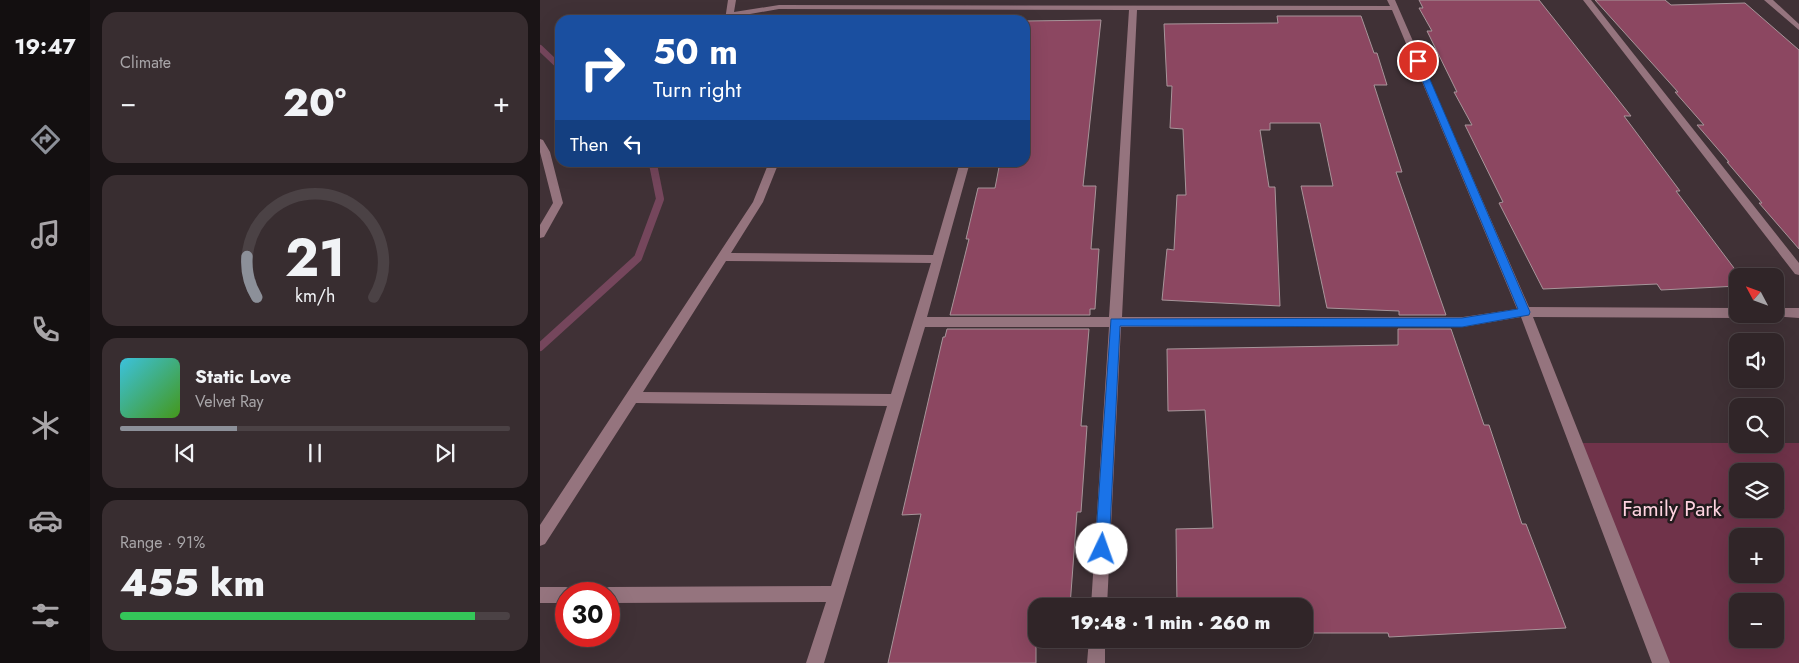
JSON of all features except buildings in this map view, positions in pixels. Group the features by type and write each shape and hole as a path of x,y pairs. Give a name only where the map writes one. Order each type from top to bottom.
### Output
{"street":[{"path":"730,15 732,0"},
{"path":"1587,0 1799,271"},
{"path":"1768,0 1799,28"},
{"path":"743,15 779,7 891,4 1009,11 1133,7 1393,4 1525,312 1661,663"},
{"path":"1099,598 1133,7"},
{"path":"540,142 558,203 540,234"},
{"path":"540,539 758,202 772,167"},
{"path":"815,663 834,594 920,322 964,167"},
{"path":"722,257 937,259"},
{"path":"920,322 1462,322 1525,312 1729,313"},
{"path":"1784,313 1799,313"},
{"path":"632,397 896,400"},
{"path":"620,595 834,594"},
{"path":"540,595 555,595"},
{"path":"1096,663 1097,648"}],"green space":[{"name":"Family Park","path":"1576,443 1729,443 1729,453 1784,453 1784,443 1799,443 1799,663 1662,663"}],"waterway":[{"path":"540,48 555,62"},
{"path":"540,347 638,258 660,199 654,167"}],"route":[{"path":"1102,549 1114,322 1462,322 1525,312 1418,61"}]}
